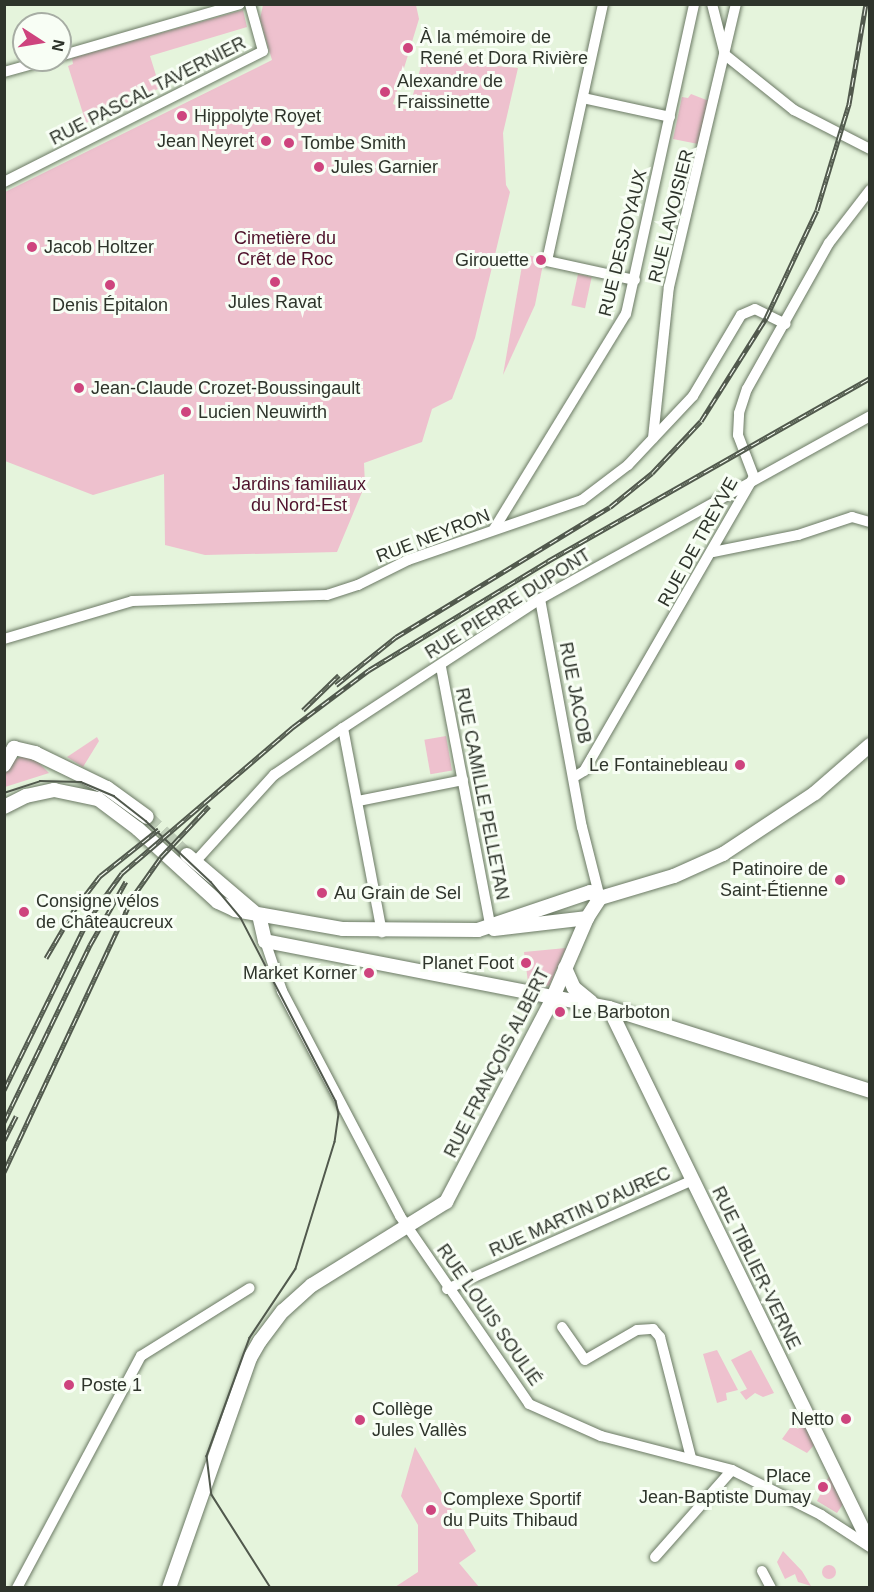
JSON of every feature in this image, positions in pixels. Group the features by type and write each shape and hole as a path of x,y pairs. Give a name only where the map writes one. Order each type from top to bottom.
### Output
{"main road":[{"path":"4,765 9,747 51,760 107,788 147,817"},
{"path":"491,928 590,892 600,898 674,876 723,854 815,794 867,753"},
{"path":"4,807 39,792 70,791 98,799 259,915 382,932 491,928 502,930 587,918"},
{"name":"RUE FRANÇOIS ALBERT","path":"169,1587 250,1358 270,1325 312,1285 446,1202 554,996 587,918 600,898"},
{"name":"RUE LOUIS SOULIÉ","path":"259,915 265,941"},
{"path":"265,941 609,1008 870,1091"},
{"path":"565,969 574,988 595,1005"},
{"name":"RUE TIBLIER-VERNE","path":"609,1008 870,1546"}],"street":[{"path":"72,53 240,4"},
{"name":"RUE PASCAL TAVERNIER","path":"4,182 263,51 250,4"},
{"path":"603,4 547,261 635,280"},
{"name":"RUE DESJOYAUX","path":"494,530 618,331 635,280 694,4"},
{"path":"712,4 724,54 794,110 870,149"},
{"name":"RUE LAVOISIER","path":"653,438 669,287 736,4"},
{"path":"583,98 670,117"},
{"name":"RUE DE TREYVE","path":"574,777 584,771 713,552 754,477 738,435 739,413 747,389 786,324 829,243 870,190"},
{"name":"RUE NEYRON","path":"4,639 132,601 327,595 358,585 408,560 592,494 653,438 693,396 741,315 755,309 786,324"},
{"name":"RUE PIERRE DUPONT","path":"186,861 274,775 441,667 540,599 754,477 870,416"},
{"path":"713,552 798,535 852,517 870,522"},
{"name":"RUE JACOB","path":"540,599 600,898"},
{"name":"RUE CAMILLE PELLETAN","path":"441,667 491,928"},
{"path":"344,728 382,932"},
{"path":"358,801 463,780"},
{"name":"RUE LOUIS SOULIÉ","path":"265,941 282,991 348,1121 407,1228 447,1289 529,1404 601,1436 732,1470 821,1515 870,1546"},
{"name":"RUE MARTIN D'AUREC","path":"447,1289 693,1180"},
{"path":"17,1587 141,1356 250,1288"},
{"path":"562,1327 585,1360 636,1330 653,1329 660,1337 691,1458"},
{"path":"655,1557 732,1470"},
{"path":"762,1571 771,1587"}],"green space":[{"name":"Cimetière du Crêt de Roc","path":"263,5 416,5 419,19 393,104 404,109 409,109 423,59 518,68 503,133 506,185 510,192 475,338 452,399 432,409 422,442 364,463 365,485 337,552 205,555 165,545 164,474 93,495 5,461 5,192 272,60 260,19"},
{"path":"243,10 247,27 150,56 160,88 86,123 70,72 72,72 72,58"},
{"path":"691,94 709,101 698,144 673,139 682,97 688,98"},
{"path":"524,254 544,259 535,305 503,375"},
{"path":"578,274 592,277 585,308 571,305"},
{"path":"446,736 452,770 430,774 424,740"},
{"path":"97,737 99,741 83,767 67,757"},
{"path":"23,756 38,762 49,773 5,787 5,775 12,761"},
{"path":"566,948 549,986 528,982 524,952"},
{"path":"717,1350 738,1390 726,1393 727,1400 717,1403 703,1354"},
{"path":"751,1350 774,1393 763,1397 755,1393 746,1400 740,1392 747,1389 731,1360"},
{"path":"803,1422 815,1444 807,1453 782,1439 792,1425 798,1429"},
{"name":"Complexe Sportif du Puits Thibaud","path":"415,1447 476,1551 459,1563 479,1587 395,1587 418,1572 418,1525 401,1496"},
{"path":"829,1476 843,1504 837,1513 817,1501"},
{"path":"783,1551 802,1571 811,1586 798,1582 795,1574 785,1579 777,1562"},
{"path":"829,1565 834,1567 836,1572 834,1577 829,1579 824,1577 822,1572 824,1567"}],"tunnel":[{"path":"147,817 187,855"}],"tram line":[{"path":"4,793 40,781 81,782 114,796 146,821 211,882 241,918 336,1101 339,1114 335,1142 296,1269 250,1338 207,1456 212,1495 271,1588"}],"railway":[{"path":"336,685 396,637 610,507 652,473 701,421 766,318 817,210 849,104 866,4"},
{"path":"4,1090 88,920 122,873 293,727 369,670 548,561 870,378"},
{"path":"303,710 339,675"},
{"path":"4,1172 134,895 161,857 209,806"},
{"path":"46,958 74,910 100,876 159,829"},
{"path":"4,1122 90,945 126,881"},
{"path":"4,1140 16,1116"}],"place":[{"name":"À la mémoire de René et Dora Rivière","path":"408,48"},
{"name":"Alexandre de Fraissinette","path":"385,92"},
{"name":"Hippolyte Royet","path":"182,116"},
{"name":"Jean Neyret","path":"266,141"},
{"name":"Tombe Smith","path":"289,143"},
{"name":"Jules Garnier","path":"319,167"},
{"name":"Jacob Holtzer","path":"32,247"},
{"name":"Girouette","path":"541,260"},
{"name":"Jules Ravat","path":"275,282"},
{"name":"Denis Épitalon","path":"110,285"},
{"name":"Jean-Claude Crozet-Boussingault","path":"79,388"},
{"name":"Lucien Neuwirth","path":"186,412"},
{"name":"Le Fontainebleau","path":"740,765"},
{"name":"Patinoire de Saint-Étienne","path":"840,880"},
{"name":"Au Grain de Sel","path":"322,893"},
{"name":"Consigne vélos de Châteaucreux","path":"24,912"},
{"name":"Planet Foot","path":"526,963"},
{"name":"Market Korner","path":"369,973"},
{"name":"Le Barboton","path":"560,1012"},
{"name":"Poste 1","path":"69,1385"},
{"name":"Netto","path":"846,1419"},
{"name":"Collège Jules Vallès","path":"360,1420"},
{"name":"Place Jean-Baptiste Dumay","path":"823,1487"},
{"name":"Complexe Sportif du Puits Thibaud","path":"431,1510"}],"park label":[{"name":"Jardins familiaux du Nord-Est","path":"299,495"}]}
